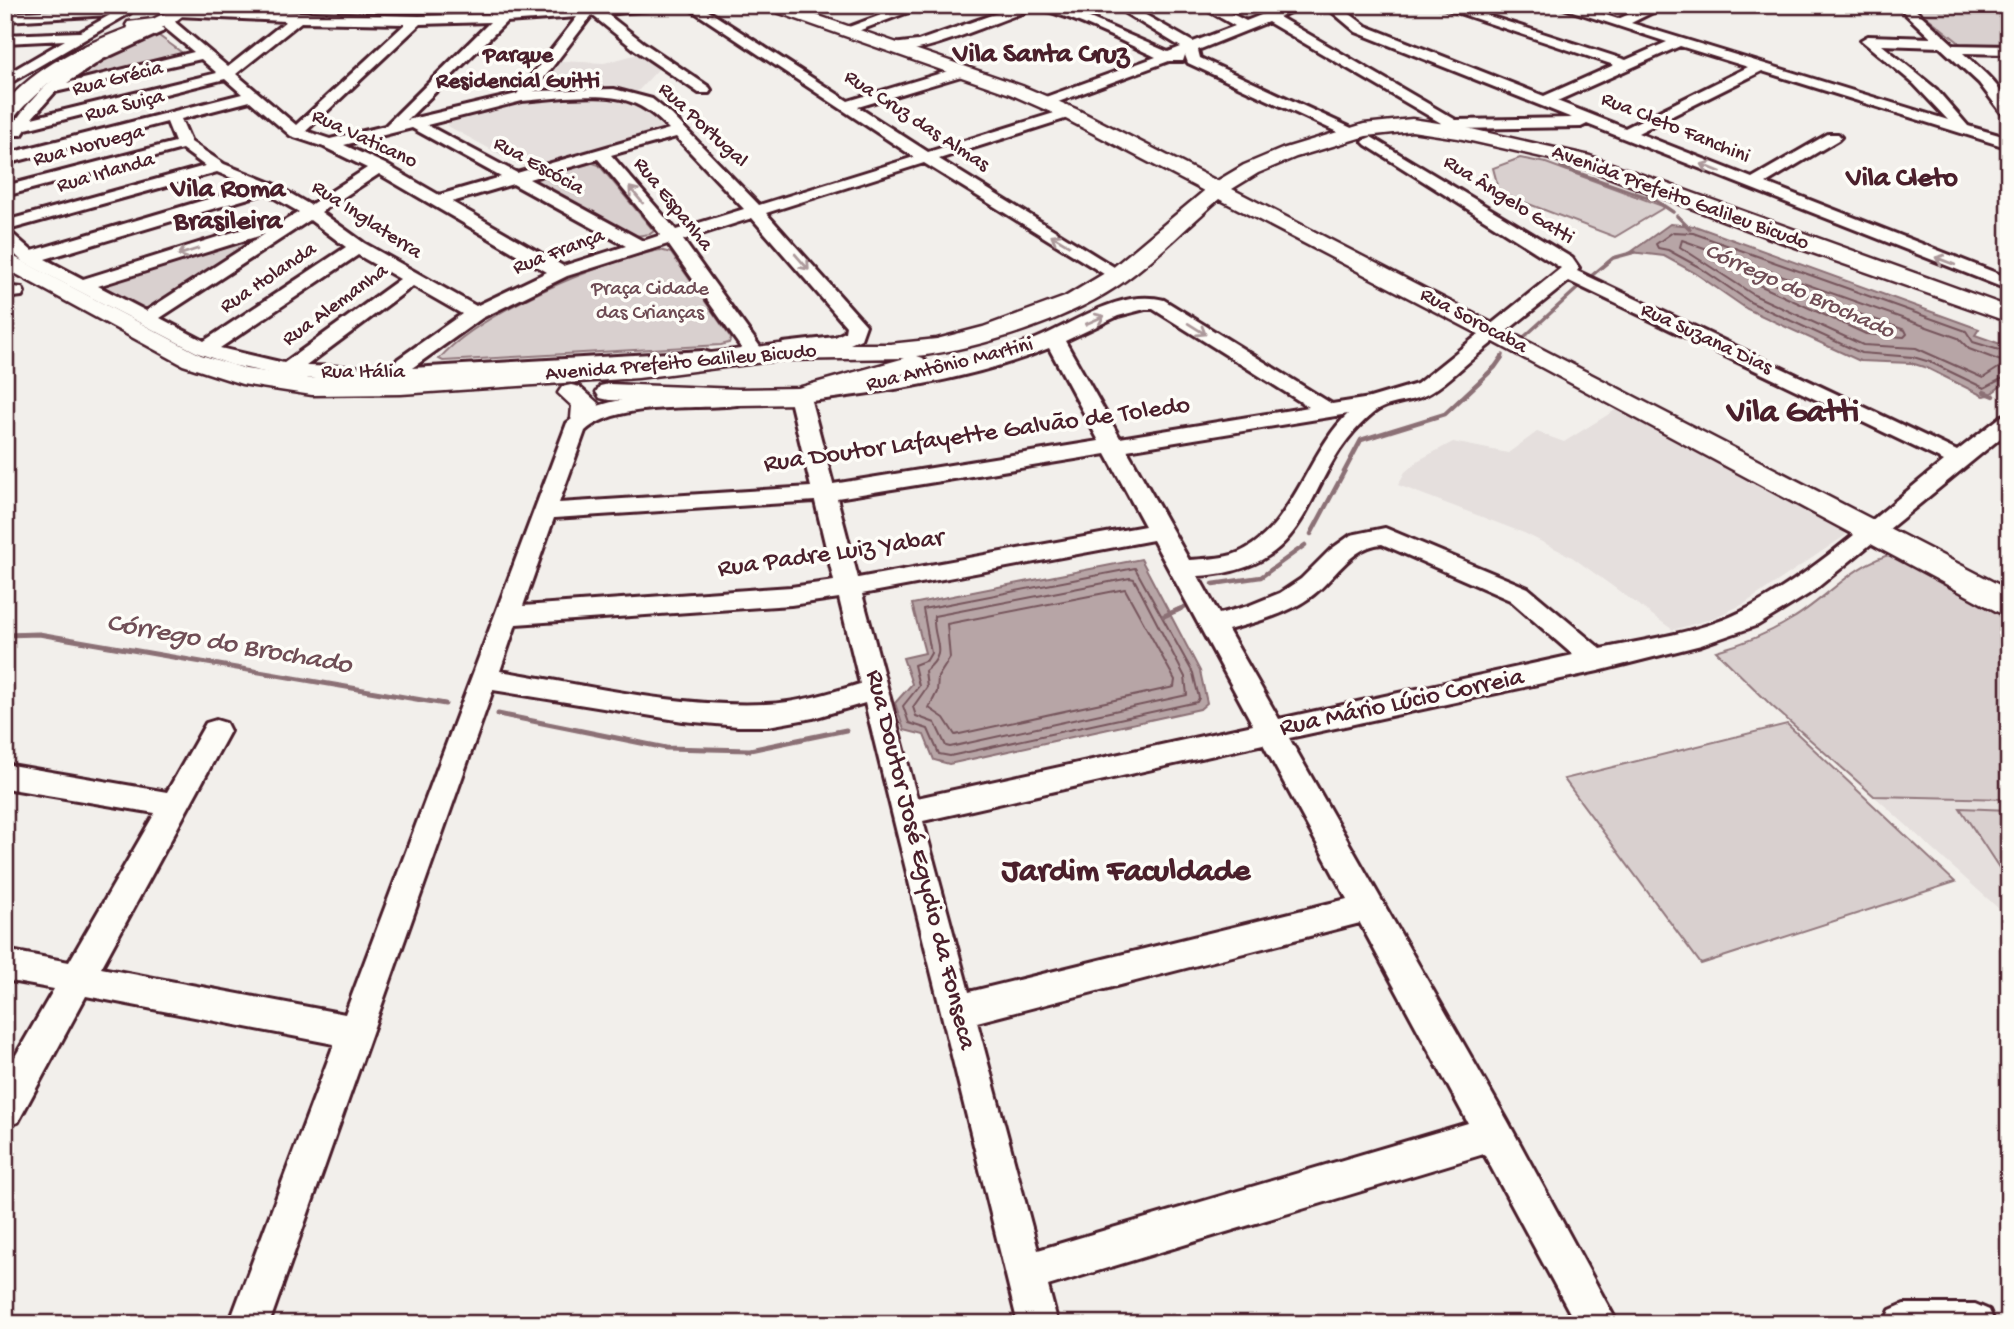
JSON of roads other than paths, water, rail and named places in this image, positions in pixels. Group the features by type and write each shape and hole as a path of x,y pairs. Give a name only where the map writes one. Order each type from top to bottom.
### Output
{"main road":[{"name":"Rua Sorocaba","path":"771,5 892,48 925,52"},
{"name":"Rua Sorocaba","path":"800,5 913,40 925,52 963,71 1069,113 1493,332 2009,604"},
{"path":"128,9 128,24 135,25 173,12"},
{"path":"5,94 128,9"},
{"path":"12,121 18,100 55,71 115,38 173,12"},
{"name":"Avenida Prefeito Galileu Bicudo","path":"1443,125 1496,147 1558,160 2009,326"},
{"name":"Avenida Prefeito Galileu Bicudo","path":"17,258 192,360 219,370 271,382 312,387 401,386 638,370 767,353 913,349 992,332 1073,302 1118,275 1224,192 1289,162 1362,138 1443,125 1583,160 2009,315"},
{"name":"Avenida Prefeito Galileu Bicudo","path":"9,290 176,375 239,394 312,403 577,406 640,391 745,397 813,392 997,343 1069,316 1121,287 1224,192"},
{"path":"813,392 842,378 848,366 832,351"},
{"path":"721,360 713,366 707,380 717,392 745,397"}],"street":[{"path":"225,15 239,5"},
{"path":"330,20 346,5"},
{"path":"438,20 450,5"},
{"path":"6,161 12,121 47,92 113,47 173,12 330,20 438,20 502,18 555,10 591,11 660,5"},
{"name":"Rua Cruz das Almas","path":"690,5 925,157 1118,275"},
{"path":"845,31 921,5"},
{"path":"925,52 1034,5 1071,15 1168,57"},
{"path":"1118,5 1192,54 1362,138"},
{"path":"1204,5 1245,26"},
{"path":"1045,102 1168,57 1192,54 1245,26 1298,5"},
{"name":"Rua Cleto Fanchini","path":"1330,5 1361,29 2009,285"},
{"path":"1441,5 1626,65"},
{"path":"1560,5 2004,140"},
{"path":"1619,5 1644,13"},
{"path":"1619,23 1661,5"},
{"path":"1902,5 1949,46 2009,113"},
{"path":"5,17 128,9"},
{"path":"5,82 128,9"},
{"path":"591,11 704,90"},
{"path":"522,97 591,11"},
{"name":"Rua Vaticano","path":"173,12 204,54 296,133 329,144 379,167 561,272"},
{"path":"1269,17 1443,125 1597,122"},
{"path":"388,131 502,18"},
{"path":"228,74 297,19"},
{"path":"296,133 416,20"},
{"path":"5,39 83,34"},
{"path":"1963,129 1951,111 1868,40 2009,50"},
{"path":"1545,102 1678,42"},
{"path":"47,92 204,54"},
{"path":"5,62 39,60"},
{"path":"1626,133 1762,66"},
{"path":"846,106 963,71"},
{"name":"Rua Grécia","path":"12,121 228,74"},
{"path":"1992,91 2009,91"},
{"name":"Rua Portugal","path":"329,144 522,97 550,93 628,95 651,105 757,210 856,325 854,335 839,343 791,346 767,353"},
{"name":"Rua Suiça","path":"6,161 253,96"},
{"name":"Rua França","path":"397,374 405,363 475,314 561,272 1069,113"},
{"path":"172,116 184,144"},
{"name":"Rua Escócia","path":"415,124 641,247"},
{"path":"440,200 679,131"},
{"path":"1752,185 1833,137"},
{"name":"Rua Ângelo Gatti","path":"1362,138 1566,262 1570,268 1424,388 1403,397 1375,403"},
{"name":"Rua Inglaterra","path":"184,144 218,167 268,187 358,247 475,314"},
{"name":"Rua Noruega","path":"5,191 184,144"},
{"name":"Rua Espanha","path":"601,153 767,353"},
{"name":"Rua Irlanda","path":"5,226 218,167"},
{"path":"146,319 379,167"},
{"path":"17,258 268,187"},
{"path":"83,285 305,214"},
{"name":"Rua Itália","path":"5,235 17,258 83,285 205,349 235,361 286,371 397,374 767,353"},
{"name":"Rua Holanda","path":"205,349 358,247"},
{"name":"Rua Suzana Dias","path":"1567,273 1959,460"},
{"name":"Rua Alemanha","path":"286,371 413,278"},
{"name":"Rua Antônio Martini","path":"813,392 868,388 988,361 1054,339 1136,303 1157,304 1328,410"},
{"path":"1054,339 1598,1324"},
{"name":"Rua Doutor José Egydio da Fonseca","path":"813,392 824,493 1038,1324"},
{"path":"1183,569 1226,567 1255,556 1268,546 1282,531 1346,426 1375,403"},
{"name":"Rua Doutor Lafayette Galvão de Toledo","path":"545,511 824,493 1375,403"},
{"path":"249,1324 575,428 577,406"},
{"name":"Rua Mário Lúcio Correia","path":"906,813 1701,636 1749,618 1803,586 1959,460 2004,429"},
{"name":"Rua Padre Luiz Yabar","path":"506,616 792,596 1162,531"},
{"path":"1213,624 1250,615 1279,604 1301,592 1354,542 1372,535 1385,536 1519,594 1598,661"},
{"path":"484,678 683,711 738,715 802,710 875,690"},
{"path":"5,1108 216,730"},
{"path":"5,776 174,804"},
{"path":"958,1011 1369,907"},
{"path":"5,965 355,1032"},
{"path":"1025,1273 1494,1133"},
{"path":"1904,1324 1975,1324"}],"water":[{"path":"1670,224 1695,226 1979,329 1975,335 2009,347 2009,380 1989,395 1983,396 1927,368 1911,363 1860,361 1747,309 1695,273 1664,256 1631,252"},
{"path":"1141,559 1200,671 1207,703 1200,709 949,764 934,760 924,735 904,730 895,703 912,684 903,658 925,653 912,604"}],"waterway":[{"path":"1561,167 1655,200 1673,212"},
{"path":"1677,216 1690,229"},
{"name":"Córrego do Brochado","path":"1590,277 1613,258 1635,252"},
{"name":"Córrego do Brochado","path":"1523,338 1578,288"},
{"name":"Córrego do Brochado","path":"1311,534 1361,440 1445,414 1495,367 1502,357"},
{"name":"Córrego do Brochado","path":"1984,392 1994,396"},
{"name":"Córrego do Brochado","path":"1213,584 1261,577 1305,545"},
{"name":"Córrego do Brochado","path":"1180,609 1184,607"},
{"name":"Córrego do Brochado","path":"1164,616 1180,609"},
{"name":"Córrego do Brochado","path":"1176,611 1180,609"},
{"name":"Córrego do Brochado","path":"5,635 39,634 445,704"},
{"name":"Córrego do Brochado","path":"498,714 666,748 750,750 846,730"}],"district":[{"name":"Vila Santa Cruz","path":"1041,55"},
{"name":"Parque Residencial Guitti","path":"518,69"},
{"name":"Vila Cleto","path":"1902,179"},
{"name":"Vila Roma Brasileira","path":"228,206"},
{"name":"Vila Gatti","path":"1793,414"},
{"name":"Jardim Faculdade","path":"1126,873"}],"park label":[{"name":"Praça Cidade das Crianças","path":"650,302"}]}
